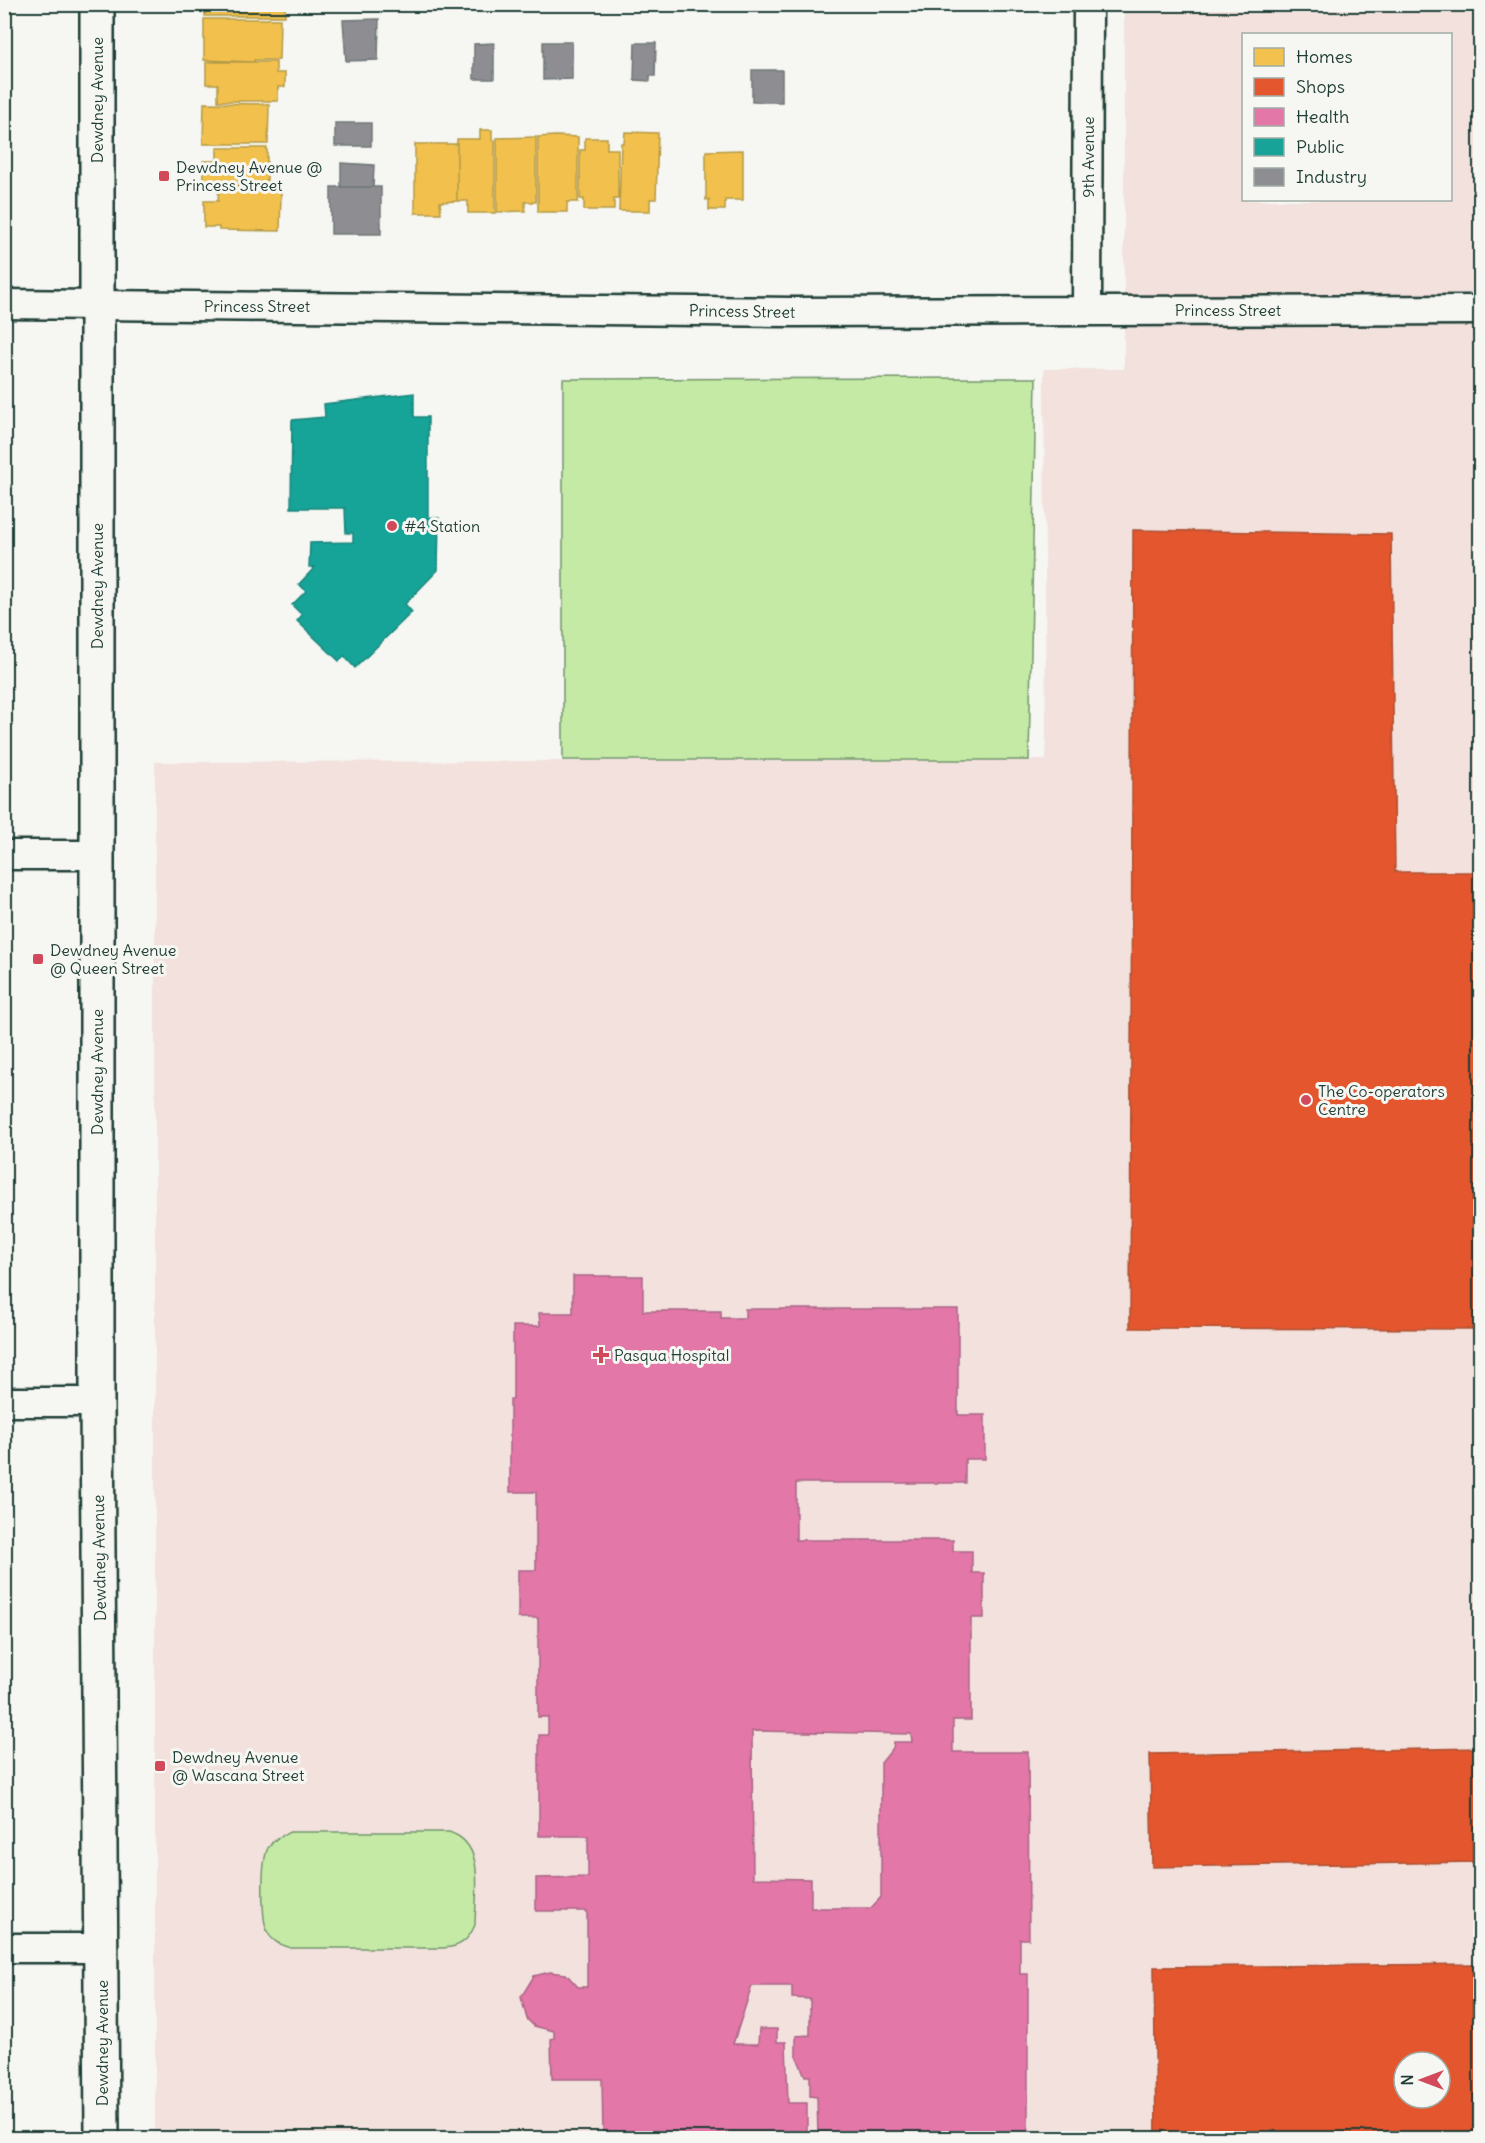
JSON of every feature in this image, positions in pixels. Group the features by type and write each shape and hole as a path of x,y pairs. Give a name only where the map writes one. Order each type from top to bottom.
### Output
{"main road":[{"name":"Dewdney Avenue","path":"97,4 97,1402 102,2139"}],"street":[{"name":"9th Avenue","path":"1087,310 1088,4"},
{"name":"Princess Street","path":"4,304 792,312 1480,310"},
{"path":"4,855 97,855"},
{"path":"4,1402 97,1402"},
{"path":"4,1948 102,1948"}],"shaded area":[{"path":"1124,5 1480,5 1480,2138 155,2138 155,762 1046,760 1044,369 1124,369"}],"green space":[{"path":"1036,378 1029,760 563,760 563,379"},
{"path":"290,1832 449,1832 461,1838 469,1847 474,1858 476,1871 475,1925 472,1931 463,1942 443,1948 291,1948 278,1943 268,1933 264,1916 264,1865 270,1845 277,1838"}],"building: Homes":[{"path":"205,4 285,4 285,16 205,16"},
{"path":"204,19 280,19 279,60 254,60 254,62 204,60"},
{"path":"206,62 276,62 276,73 285,73 285,87 278,87 278,101 218,101 218,84 206,84"},
{"path":"204,103 269,104 268,144 203,144"},
{"path":"480,130 492,130 492,140 495,140 495,213 468,213 468,201 457,201 457,139 480,139"},
{"path":"625,132 658,133 656,199 650,199 650,211 619,211 621,143 624,143"},
{"path":"536,137 536,202 525,202 525,211 497,212 497,138"},
{"path":"538,137 578,137 578,202 567,202 567,212 538,212"},
{"path":"585,138 607,138 607,149 618,149 618,199 614,199 614,210 584,210 584,199 580,199 580,150 585,150"},
{"path":"415,144 457,144 457,201 440,202 441,213 415,213"},
{"path":"217,148 267,148 267,185 203,184 203,161 217,161"},
{"path":"743,150 743,200 725,200 725,210 709,210 709,199 706,200 706,151"},
{"path":"219,186 278,187 278,192 281,192 280,231 219,230 219,227 204,227 204,201 218,201"}],"building: Shops":[{"name":"The Co-operators Centre","path":"1133,530 1391,534 1395,872 1480,872 1480,1329 1130,1328"},
{"path":"1480,1748 1480,1862 1152,1867 1150,1754"},
{"path":"1480,1964 1480,2138 1156,2138 1154,1967"}],"building: Health":[{"name":"Pasqua Hospital","path":"573,1276 643,1276 643,1311 721,1311 721,1318 745,1318 745,1309 958,1309 958,1415 985,1415 985,1459 965,1459 965,1483 796,1483 796,1540 953,1540 953,1551 972,1551 972,1573 984,1573 984,1618 971,1618 971,1720 953,1720 953,1752 1028,1752 1029,1939 1020,1939 1020,1974 1028,1974 1028,2138 818,2138 817,2097 810,2096 810,2076 805,2076 796,2055 796,2036 810,2035 810,1999 792,1998 792,1986 752,1986 733,2044 758,2044 759,2029 777,2029 777,2042 786,2042 788,2103 807,2103 807,2138 603,2138 602,2079 552,2079 551,2039 554,2038 554,2031 534,2026 527,2019 521,1997 534,1976 550,1972 566,1974 578,1987 587,1987 587,1911 536,1911 536,1878 588,1877 588,1836 539,1836 539,1735 548,1735 548,1717 538,1717 538,1618 518,1618 518,1570 536,1570 536,1492 510,1492 510,1399 513,1399 513,1326 540,1326 539,1313 573,1313","holes":["752,1731 911,1734 912,1742 894,1742 893,1748 881,1763 881,1897 871,1908 811,1908 811,1879 753,1878"]}],"building: Public":[{"name":"#4 Station","path":"414,393 414,417 428,417 428,517 439,518 438,570 405,604 412,612 355,668 344,656 339,661 297,621 302,615 292,605 306,591 299,584 315,567 309,567 310,543 353,542 353,533 346,533 345,508 291,508 292,420 325,417 324,404"}],"building: Industry":[{"path":"379,19 378,60 346,61 343,20"},
{"path":"543,42 572,42 572,79 543,80"},
{"path":"494,43 494,79 474,79 474,44"},
{"path":"635,43 656,43 655,76 650,76 650,81 634,80"},
{"path":"752,70 782,70 782,102 752,102"},
{"path":"335,123 371,123 371,146 335,146"},
{"path":"341,163 374,165 373,187 341,187"},
{"path":"331,187 381,187 381,234 331,234"}],"place":[{"name":"Dewdney Avenue @ Princess Street","path":"164,176"},
{"name":"#4 Station","path":"392,526"},
{"name":"Dewdney Avenue @ Queen Street","path":"38,959"},
{"name":"The Co-operators Centre","path":"1306,1100"},
{"name":"Pasqua Hospital","path":"601,1355"},
{"name":"Dewdney Avenue @ Wascana Street","path":"160,1766"}]}
